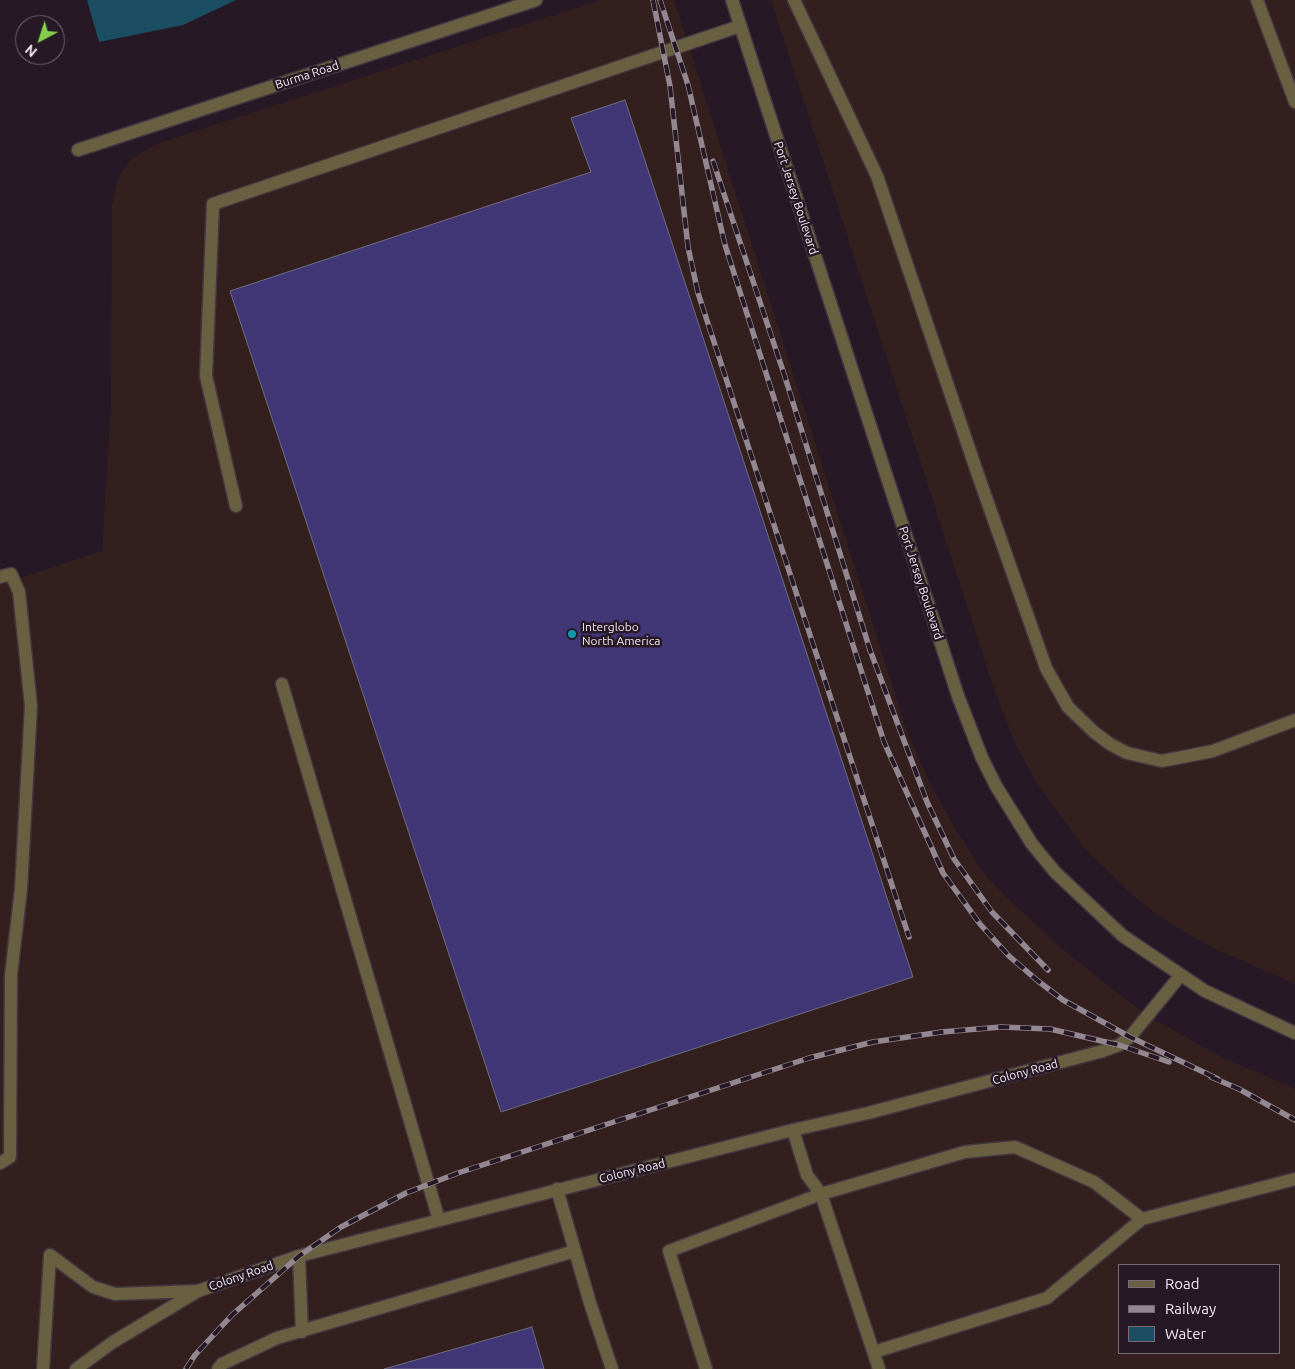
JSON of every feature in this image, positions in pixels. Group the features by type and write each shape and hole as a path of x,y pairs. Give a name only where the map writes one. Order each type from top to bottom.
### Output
{"street":[{"name":"Burma Road","path":"78,150 536,0"},
{"name":"Port Jersey Boulevard","path":"732,0 958,696 982,758 1013,816 1055,872 1122,936 1180,976 1229,1003 1295,1033"},
{"path":"794,0 877,176 1043,659 1055,688 1068,707 1087,727 1127,754 1162,761 1213,751 1295,720"},
{"path":"1257,0 1295,102"},
{"path":"236,506 206,376 213,204 740,26"},
{"path":"0,1163 10,1157 11,975 21,889 31,706 19,592 5,575"},
{"path":"282,684 438,1220"},
{"name":"Colony Road","path":"76,1369 113,1342 198,1291 299,1256 793,1130 868,1113 1119,1045 1141,1025 1180,976"},
{"path":"793,1130 807,1175 821,1194 879,1369"},
{"path":"706,1369 669,1250 821,1194 965,1152 1015,1147 1094,1182 1142,1219"},
{"path":"874,1352 1047,1298 1142,1219 1295,1180"},
{"path":"558,1190 612,1369"},
{"path":"218,1369 222,1364 277,1338 576,1251"},
{"path":"43,1369 50,1255 93,1287 115,1294 198,1291"},
{"path":"299,1256 302,1332"}],"shaded area":[{"path":"601,0 674,0 906,728 929,782 955,828 984,874 1009,900 1059,946 1116,992 1148,1016 1220,1056 1295,1089 1295,1369 0,1369 0,585 102,551 111,405 112,205 118,178 131,159 156,144"},
{"path":"771,0 1295,0 1295,984 1220,951 1188,934 1158,915 1135,897 1084,848 1035,780 1015,743 993,686"}],"water":[{"path":"87,0 236,0 183,25 99,42"}],"building":[{"name":"Interglobo North America","path":"625,100 913,977 501,1112 230,291 591,172 571,118"},
{"path":"532,1327 544,1369 384,1369"}],"railway":[{"path":"653,0 670,86 688,247 698,293 909,937"},
{"path":"660,0 688,85 725,245 884,742 943,873 980,924 1009,956 1063,1000 1130,1037 1218,1079"},
{"path":"713,161 785,377 870,650 927,802 954,859 992,912 1048,970"},
{"path":"186,1369 195,1355 232,1315 299,1256 341,1227 406,1193 458,1173 809,1058 873,1042 942,1032 1001,1027 1050,1029 1119,1045 1169,1062"},
{"path":"1211,1077 1239,1089 1295,1120"}],"place":[{"name":"Interglobo North America","path":"572,634"}]}
